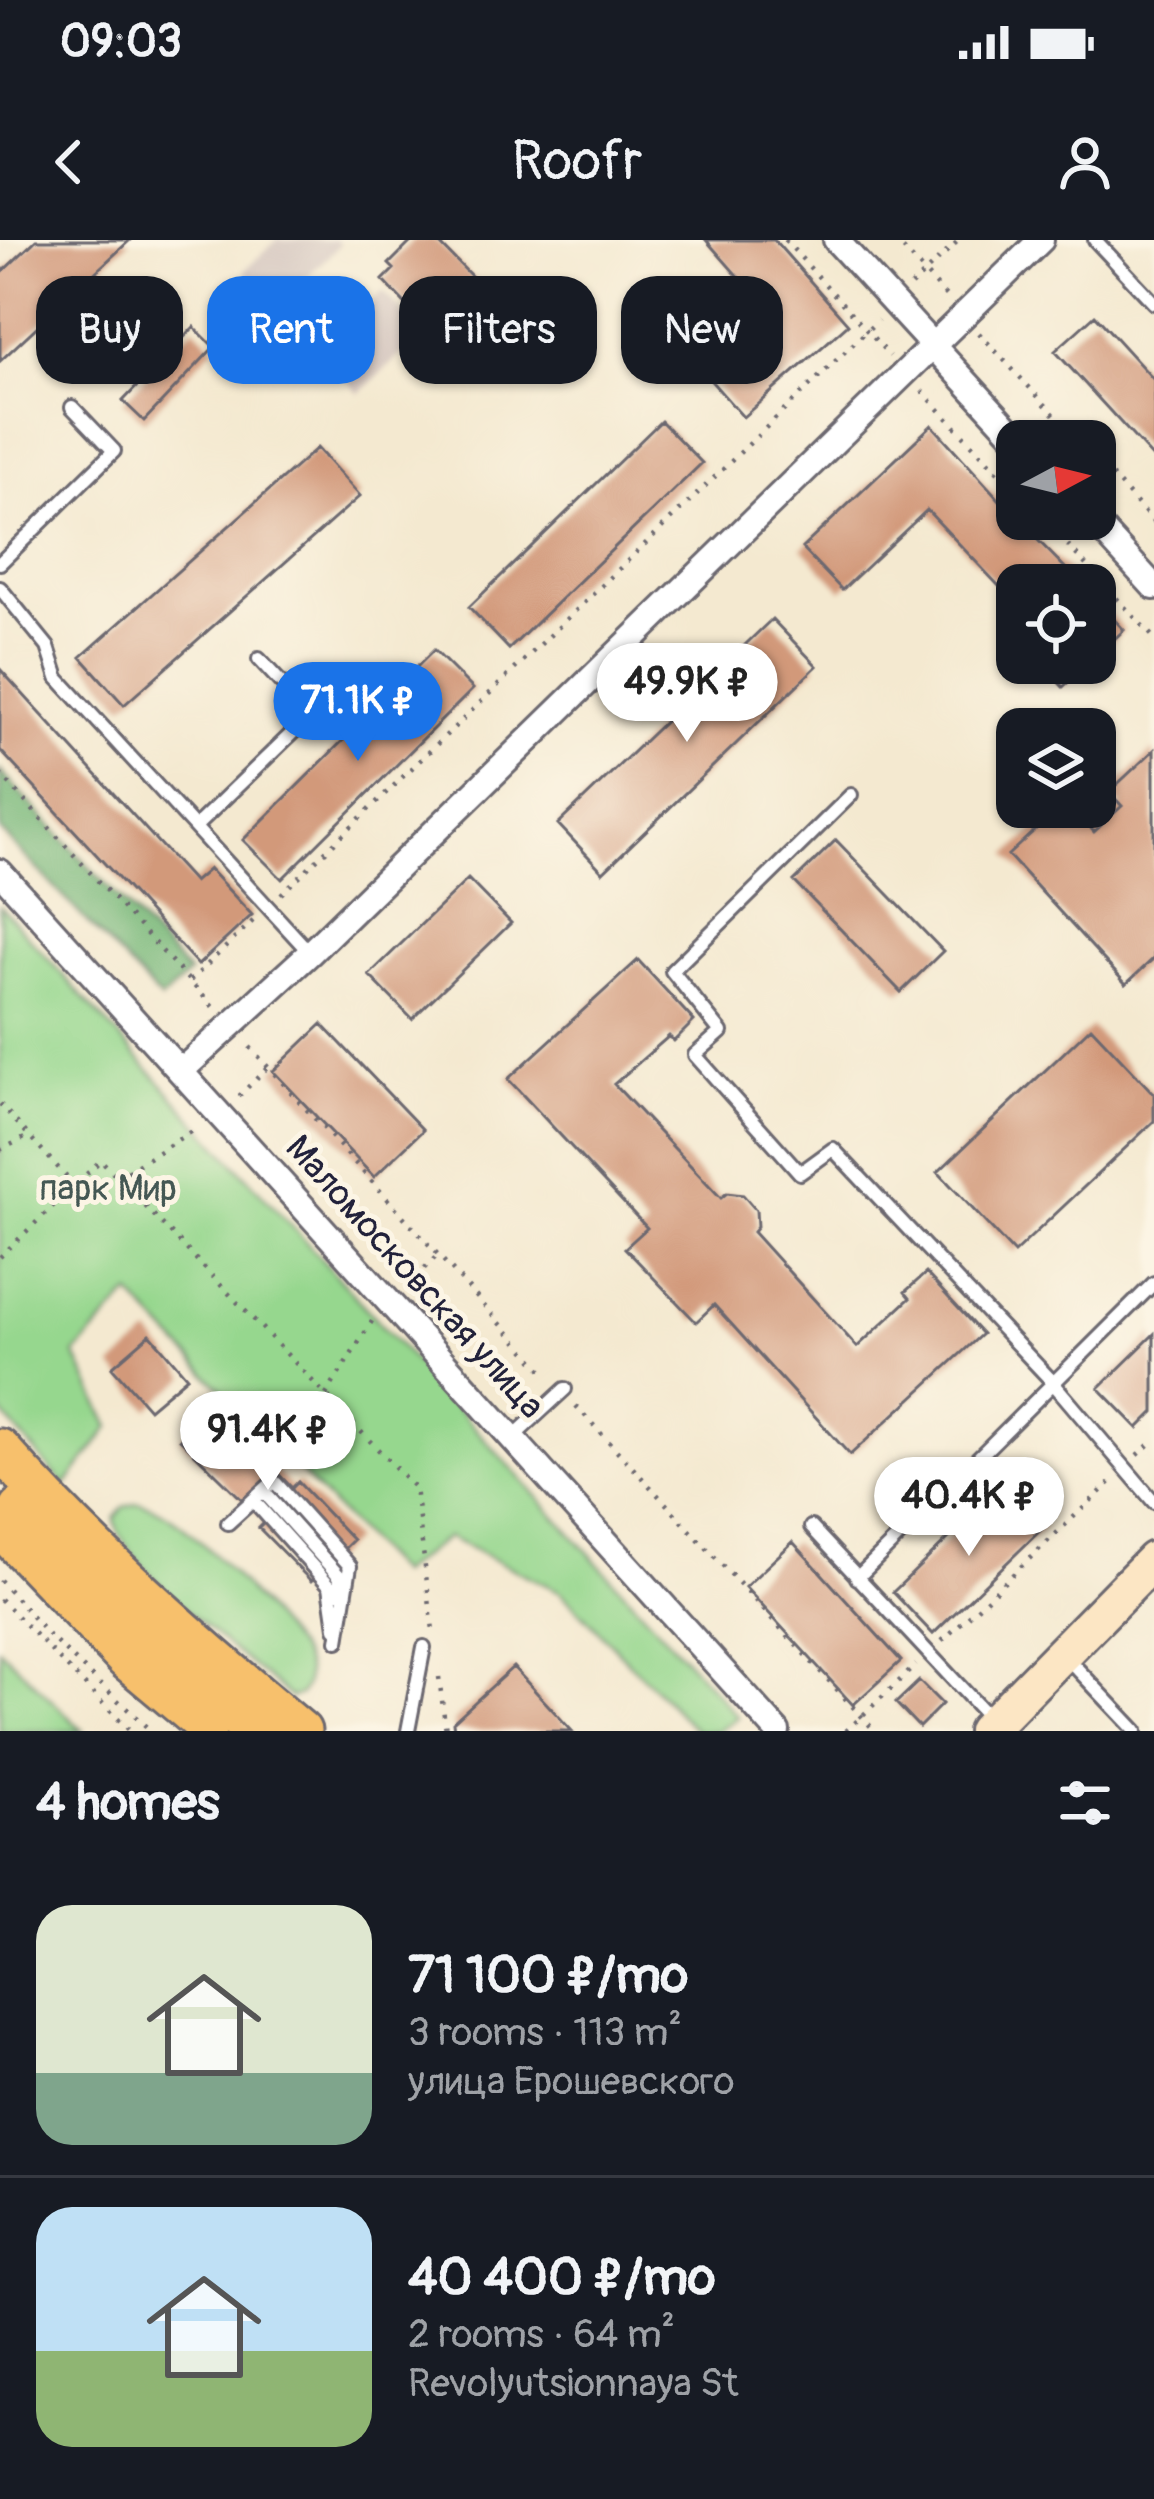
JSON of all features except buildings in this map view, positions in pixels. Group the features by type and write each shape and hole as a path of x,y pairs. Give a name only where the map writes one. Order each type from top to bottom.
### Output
{"main road":[{"path":"0,1449 70,1525 211,1656 301,1731"},
{"path":"0,1486 81,1577 252,1731"},
{"path":"0,1527 126,1659 211,1731"},
{"path":"990,1727 1154,1560"}],"street":[{"path":"836,240 1001,420"},
{"path":"182,1070 310,953 1041,240"},
{"path":"1111,540 1154,586"},
{"name":"Маломосковская улица","path":"0,872 777,1731"}],"lane":[{"path":"1095,240 1154,303"},
{"path":"0,563 114,451 72,407"},
{"path":"0,588 48,647 58,678 310,953"},
{"path":"195,827 311,715 259,659"},
{"path":"851,795 672,970 721,1032 695,1055 800,1173 833,1149 1052,1382 1154,1502"},
{"path":"857,1578 1154,1283"},
{"path":"512,1437 565,1389"},
{"path":"228,1522 274,1481 350,1566 338,1641 331,1586 258,1496"},
{"path":"811,1527 990,1727"},
{"path":"408,1731 429,1645"},
{"path":"1062,1653 1136,1731"}],"path":[{"path":"895,240 1060,420"},
{"path":"190,981 959,240"},
{"path":"1116,481 1154,522"},
{"path":"1062,540 1154,638"},
{"path":"0,774 218,1012"},
{"path":"250,1047 260,1059"},
{"path":"235,1100 267,1068"},
{"path":"0,1104 74,1186"},
{"path":"117,1178 198,1127"},
{"path":"0,1150 29,1136"},
{"path":"0,1257 101,1160 415,1488 429,1645"},
{"path":"403,1288 438,1255"},
{"path":"326,1395 379,1310"},
{"path":"846,1731 1154,1441"},
{"path":"0,1580 50,1636 151,1731"},
{"path":"0,1599 130,1731"},
{"path":"438,1665 446,1731"}],"shaded area":[{"path":"277,240 336,240 340,245 307,276 249,276 244,271"},
{"path":"383,291 399,308 399,356 375,379 375,298"},
{"path":"350,384 370,384 359,394"}],"green space":[{"path":"0,771 189,974 161,1000 0,830"},
{"name":"парк Мир","path":"0,906 738,1717 718,1731 696,1731 561,1592 447,1537 398,1574 130,1294 75,1354 110,1427 65,1486 0,1411"},
{"path":"138,1503 179,1523 201,1542 298,1649 306,1672 300,1695 291,1698 248,1663 137,1559 115,1518 124,1507"},
{"path":"1,1650 83,1731 0,1731"}]}
